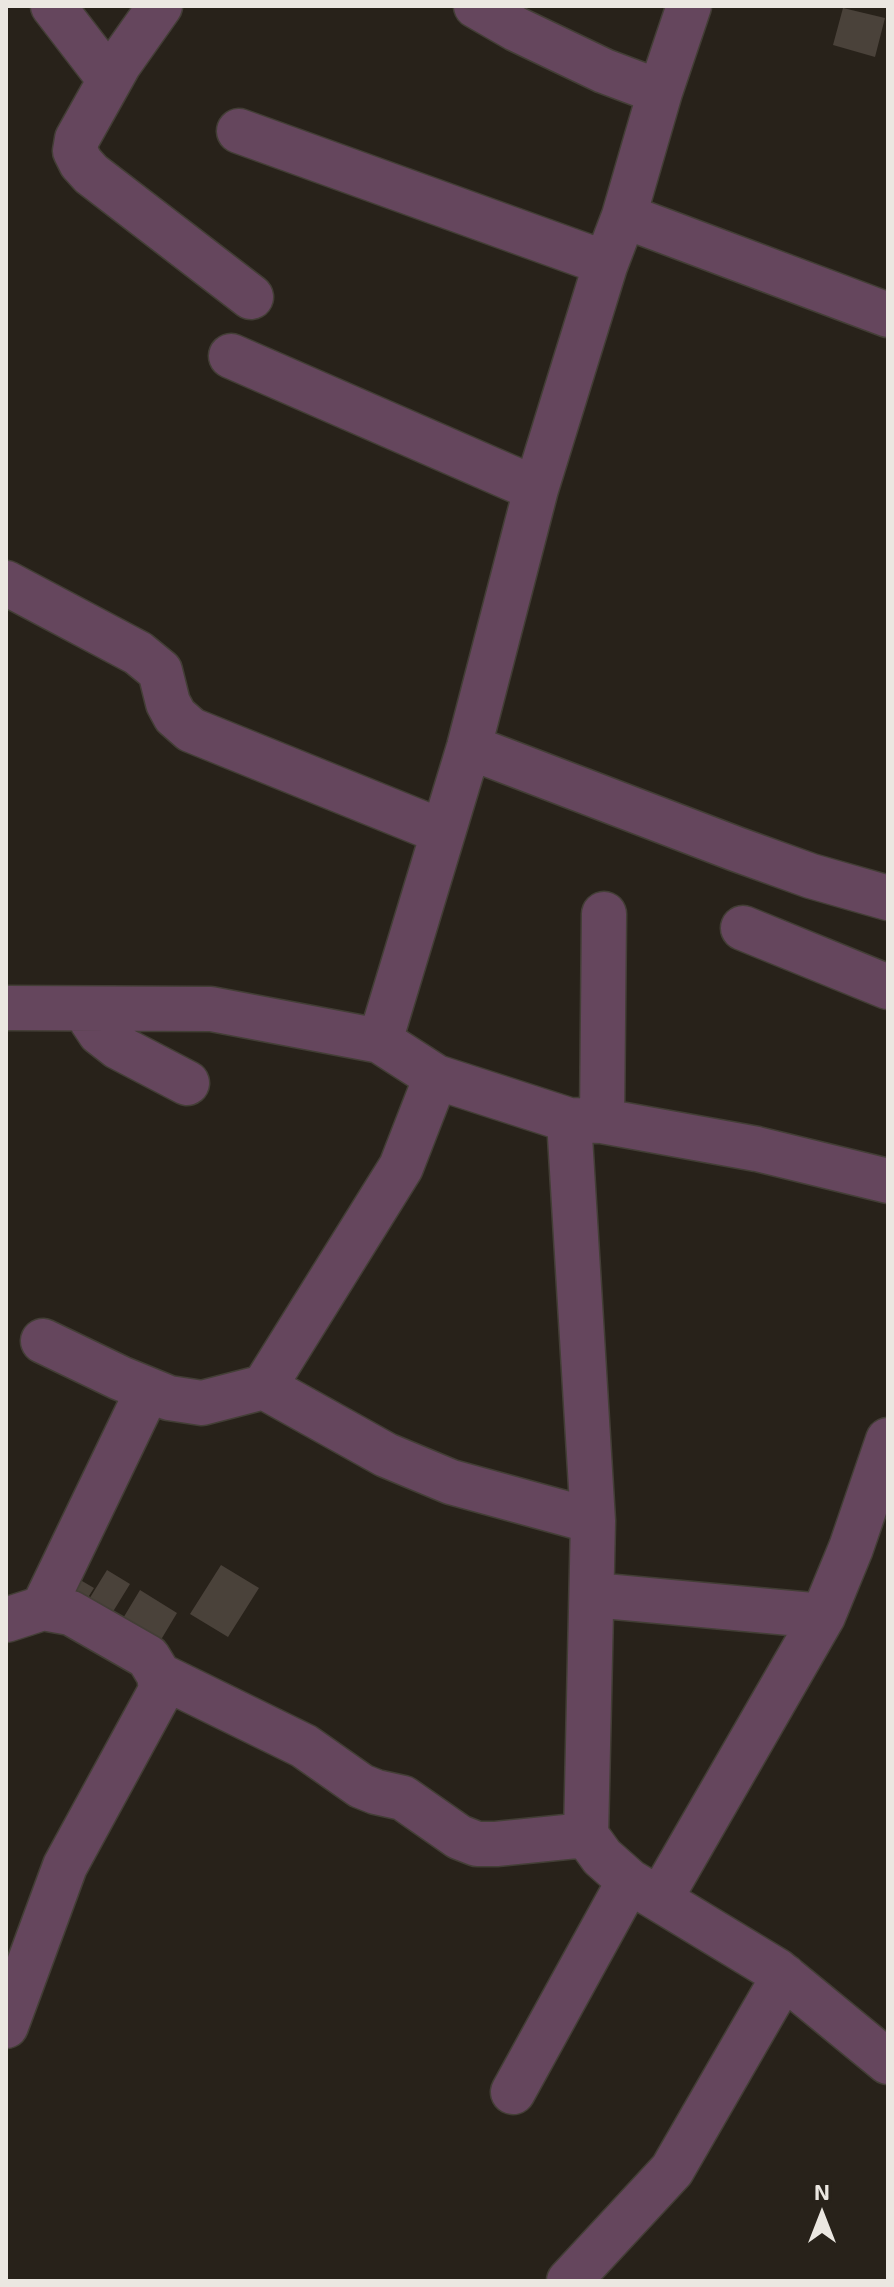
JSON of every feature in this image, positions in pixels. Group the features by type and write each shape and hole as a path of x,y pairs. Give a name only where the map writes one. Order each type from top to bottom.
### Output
{"street":[{"path":"53,6 110,80"},
{"path":"160,6 110,80 77,139 75,151 91,174 251,297"},
{"path":"476,6 604,71 660,92"},
{"path":"380,1041 469,747 536,489 689,6"},
{"path":"239,131 594,259 605,266"},
{"path":"624,216 888,315"},
{"path":"231,356 536,489"},
{"path":"6,583 138,653 160,671 168,703 175,716 191,730 443,832"},
{"path":"469,747 811,876 888,898"},
{"path":"604,914 586,1120 593,1521 586,1835 602,1857 645,1890 776,1970 888,2062"},
{"path":"743,928 888,987"},
{"path":"6,1008 211,1009 380,1041 436,1077 586,1120 757,1149 888,1181"},
{"path":"84,1009 100,1033 118,1047 187,1083"},
{"path":"264,1387 401,1167 436,1077"},
{"path":"43,1341 169,1398 202,1403 264,1387 386,1455 451,1482 593,1521"},
{"path":"24,1614 148,1390"},
{"path":"513,2092 823,1616 851,1548 888,1440"},
{"path":"593,1595 823,1616"},
{"path":"6,2026 65,1866 161,1690 159,1675 148,1657 71,1613 24,1614"},
{"path":"159,1675 304,1746 361,1786 403,1798 468,1841 496,1844 586,1835"},
{"path":"569,2281 672,2170 784,1976"}],"building":[{"path":"843,8 885,18 875,57 833,45"},
{"path":"221,1565 259,1588 228,1637 190,1614"},
{"path":"107,1570 130,1584 106,1623 83,1609"},
{"path":"65,1571 94,1588 80,1610"},
{"path":"140,1590 177,1613 153,1653 116,1630"}]}
